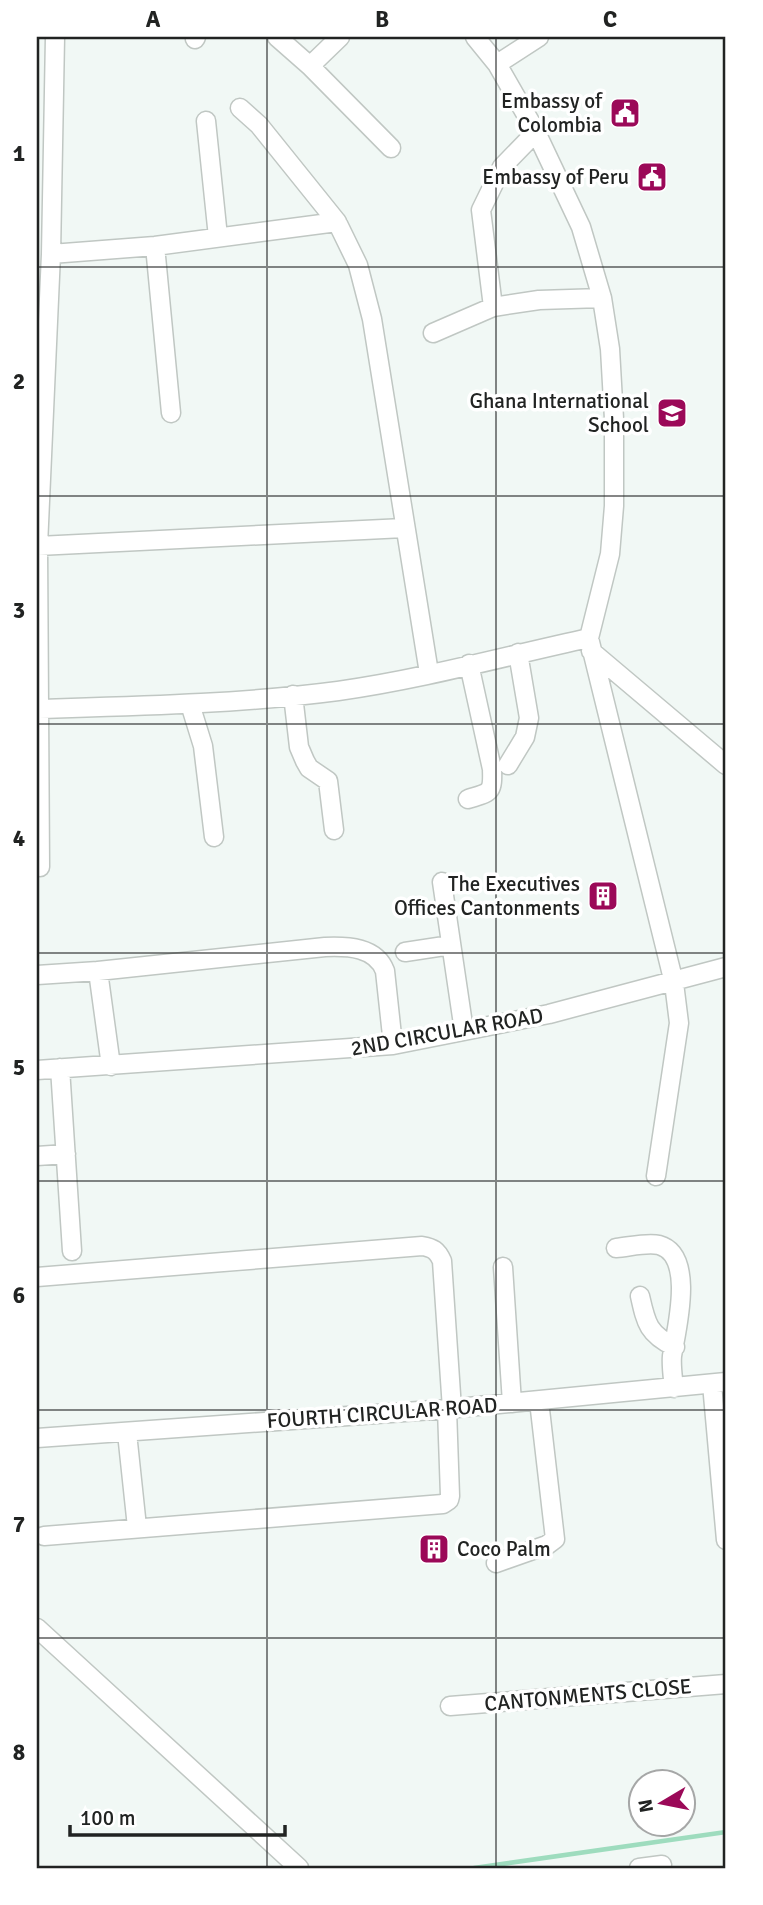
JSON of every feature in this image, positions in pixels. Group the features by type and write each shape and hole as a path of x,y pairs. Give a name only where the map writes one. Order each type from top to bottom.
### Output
{"street":[{"path":"40,867 38,546 51,254 55,37"},
{"path":"277,37 310,66 391,148"},
{"path":"310,66 340,37"},
{"path":"475,37 497,64 536,132 581,227 602,298 610,349 614,419 614,506 610,554 590,644 674,983 679,1023 656,1176"},
{"path":"497,64 539,37"},
{"path":"240,108 259,125 337,222 358,265 372,319 429,673"},
{"path":"206,121 218,237"},
{"path":"493,307 481,210 502,167 536,132"},
{"path":"51,254 155,246 337,222"},
{"path":"155,246 171,413"},
{"path":"433,333 493,307 539,300 602,298"},
{"path":"38,546 404,527"},
{"path":"39,709 190,704 339,690 518,653 590,644 726,765"},
{"path":"508,765 524,737 529,718 518,653"},
{"path":"468,799 488,793 493,785 470,664"},
{"path":"293,695 299,747 309,768 328,781 334,830"},
{"path":"190,704 203,746 215,837"},
{"path":"442,883 464,1031"},
{"path":"405,952 451,945"},
{"path":"37,975 325,947 373,953 382,961 385,971 393,1045"},
{"name":"2ND CIRCULAR ROAD","path":"37,1070 393,1045 549,1014 674,983 726,967"},
{"path":"97,971 111,1066"},
{"path":"60,1069 72,1251"},
{"path":"37,1156 66,1154"},
{"path":"616,1248 657,1244 671,1254 677,1266 681,1299 672,1357 674,1388"},
{"path":"37,1278 422,1246 433,1248 438,1251 442,1261 449,1409 450,1496 443,1504 44,1536"},
{"path":"503,1267 512,1403"},
{"path":"640,1296 649,1327 657,1338 675,1347"},
{"path":"719,1383 726,1539"},
{"name":"FOURTH CIRCULAR ROAD","path":"37,1438 449,1409 719,1383"},
{"path":"496,1563 547,1545 555,1539 539,1401"},
{"path":"127,1433 137,1527"},
{"path":"37,1628 299,1868"},
{"name":"CANTONMENTS CLOSE","path":"450,1706 726,1684"},
{"path":"639,1868 662,1865"}],"waterway":[{"path":"474,1868 726,1832"}],"place":[{"name":"Embassy of Colombia","path":"625,113"},
{"name":"Embassy of Peru","path":"652,177"},
{"name":"Ghana International School","path":"672,413"},
{"name":"The Executives Offices Cantonments","path":"603,896"},
{"name":"Coco Palm","path":"434,1549"}]}
